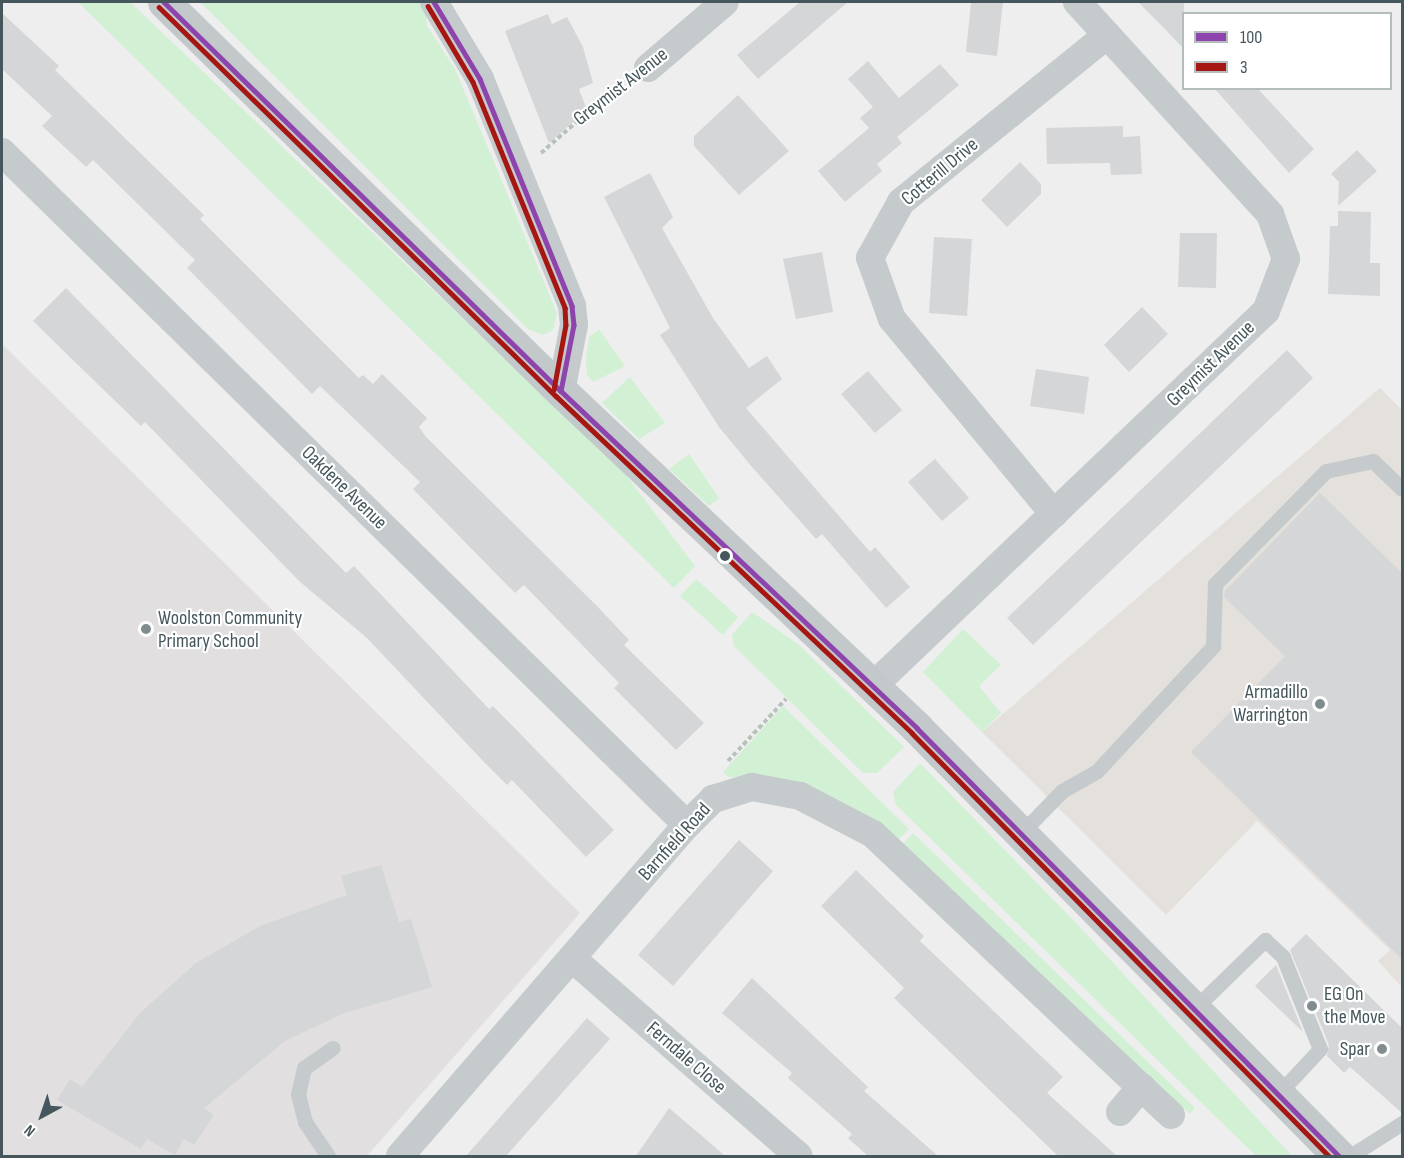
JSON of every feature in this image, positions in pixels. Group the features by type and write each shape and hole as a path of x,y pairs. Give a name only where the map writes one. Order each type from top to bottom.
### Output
{"main road":[{"path":"165,2 561,391 873,686 1022,832 1339,1156"}],"street":[{"path":"434,2 480,79 572,306 574,325 561,391"},
{"name":"Greymist Avenue","path":"648,68 725,2"},
{"name":"Greymist Avenue","path":"873,686 1266,311 1286,259 1270,214 1077,2"},
{"name":"Cotterill Drive","path":"1054,514 892,319 870,258 901,202 1107,35"},
{"name":"Oakdene Avenue","path":"2,152 687,825"},
{"name":"Barnfield Road","path":"400,1156 574,960 687,825 713,799 752,787 800,796 850,819 893,850 1171,1115"},
{"name":"Ferndale Close","path":"574,960 799,1156"},
{"path":"1120,1112 1141,1087"}],"lane":[{"path":"1022,832 1062,792 1097,771 1213,646 1215,584 1326,471 1372,461 1402,489"},
{"path":"1195,1008 1266,940 1283,957 1320,1049 1279,1093"},
{"path":"328,1156 305,1122 298,1094 304,1068 333,1048"},
{"path":"1350,1156 1402,1123"}],"path":[{"name":"Greymist Avenue","path":"519,174 625,79 631,81 648,68"},
{"path":"722,768 786,699"}],"shaded area":[{"name":"Woolston Community Primary School","path":"2,344 580,913 367,1156 2,1156"},
{"path":"1380,388 1402,410 1402,987 1378,961 1390,950 1257,821 1166,915 982,732"}],"green space":[{"path":"78,2 130,2 622,470 695,566 674,588"},
{"path":"200,2 427,2 427,26 455,69 557,313 553,330 543,335 528,329"},
{"path":"599,329 625,366 593,382 587,375 586,359 589,337"},
{"path":"630,377 665,423 639,439 602,403"},
{"path":"689,454 719,498 709,506 669,469"},
{"path":"696,579 738,617 723,635 680,596"},
{"path":"752,612 799,645 904,747 877,773 863,773 734,646 732,635"},
{"path":"963,629 1001,665 979,686 1001,713 982,732 923,672"},
{"path":"783,706 909,829 896,842 755,778 729,777 723,772"},
{"path":"920,763 1078,925 1292,1156 1256,1156 896,805 893,792"},
{"path":"913,833 1195,1108 1190,1114 900,847"}],"building":[{"path":"800,2 848,2 758,79 737,55"},
{"path":"971,2 1003,2 997,56 966,52"},
{"path":"1138,2 1184,2 1182,47"},
{"path":"2,13 59,66 55,70 204,215 200,219 359,378 363,375 373,384 382,374 427,418 419,427 426,437 597,606 629,640 624,645 704,723 676,750 614,688 619,683 524,585 515,593 413,489 420,482 320,386 312,394 187,268 195,260 93,160 86,167 42,126 52,116 2,69"},
{"path":"548,14 552,24 567,17 583,47 593,83 579,89 587,110 549,143 505,31"},
{"path":"868,61 899,98 940,64 959,85 897,137 902,143 877,164 882,171 845,202 818,171 869,128 860,118 873,107 848,79"},
{"path":"1216,90 1259,90 1314,149 1289,173"},
{"path":"738,95 789,151 739,195 694,146 694,136"},
{"path":"1123,126 1123,137 1140,136 1142,174 1111,175 1110,163 1047,164 1046,128"},
{"path":"1357,150 1377,171 1338,206 1339,182 1331,174"},
{"path":"1020,162 1041,184 1041,194 1007,227 981,200"},
{"path":"650,173 673,217 662,228 713,318 749,368 767,356 782,379 746,408 870,552 875,547 910,587 886,608 822,534 816,539 752,467 719,427 660,335 670,328 604,197"},
{"path":"1338,211 1371,212 1370,263 1380,263 1380,296 1328,294 1330,226 1338,226"},
{"path":"1180,233 1217,233 1216,288 1178,287"},
{"path":"934,237 972,239 967,316 929,313"},
{"path":"822,252 833,312 796,319 783,259"},
{"path":"66,288 346,573 354,566 489,709 493,706 614,830 586,857 512,780 507,785 484,762 367,638 299,581 145,422 141,426 33,321"},
{"path":"1142,307 1168,334 1129,372 1104,345"},
{"path":"1287,350 1313,378 1033,645 1007,618"},
{"path":"1036,369 1089,377 1084,414 1030,406"},
{"path":"868,371 902,410 875,433 841,394"},
{"path":"935,459 969,498 942,521 908,482"},
{"name":"Armadillo Warrington","path":"1320,493 1402,573 1402,959 1191,752 1285,656 1224,597 1225,591"},
{"path":"739,840 773,871 673,986 638,955"},
{"path":"381,865 399,922 411,919 432,987 342,1014 285,1041 204,1108 214,1115 194,1145 184,1139 175,1155 147,1139 141,1149 57,1100 70,1079 82,1087 140,1013 196,963 260,926 347,895 341,876"},
{"path":"856,870 924,936 920,941 1063,1077 1047,1093 1117,1156 1058,1156 894,998 904,988 821,906"},
{"path":"1306,934 1402,1028 1402,1113 1350,1067 1344,1073 1327,1056 1329,1045 1290,950"},
{"path":"1276,965 1303,1032 1255,986"},
{"path":"752,978 868,1087 864,1091 938,1156 868,1156 848,1138 852,1134 788,1078 792,1073 722,1013"},
{"path":"587,1018 610,1039 506,1156 466,1156"},
{"path":"669,1108 702,1136 725,1156 636,1156"}],"transit line":[{"name":"100","path":"164,2 561,391 917,728 1339,1156"},
{"name":"100","path":"434,2 480,79 572,306 574,325 561,391"},
{"name":"3","path":"428,6 473,82 565,308 566,325 554,390"},
{"name":"3","path":"159,7 556,396 912,733 1329,1156"}],"place":[{"name":"Woolston Community Primary School","path":"146,629"},
{"name":"Armadillo Warrington","path":"1320,704"},
{"name":"EG On the Move","path":"1312,1006"},
{"name":"Spar","path":"1382,1049"}]}
